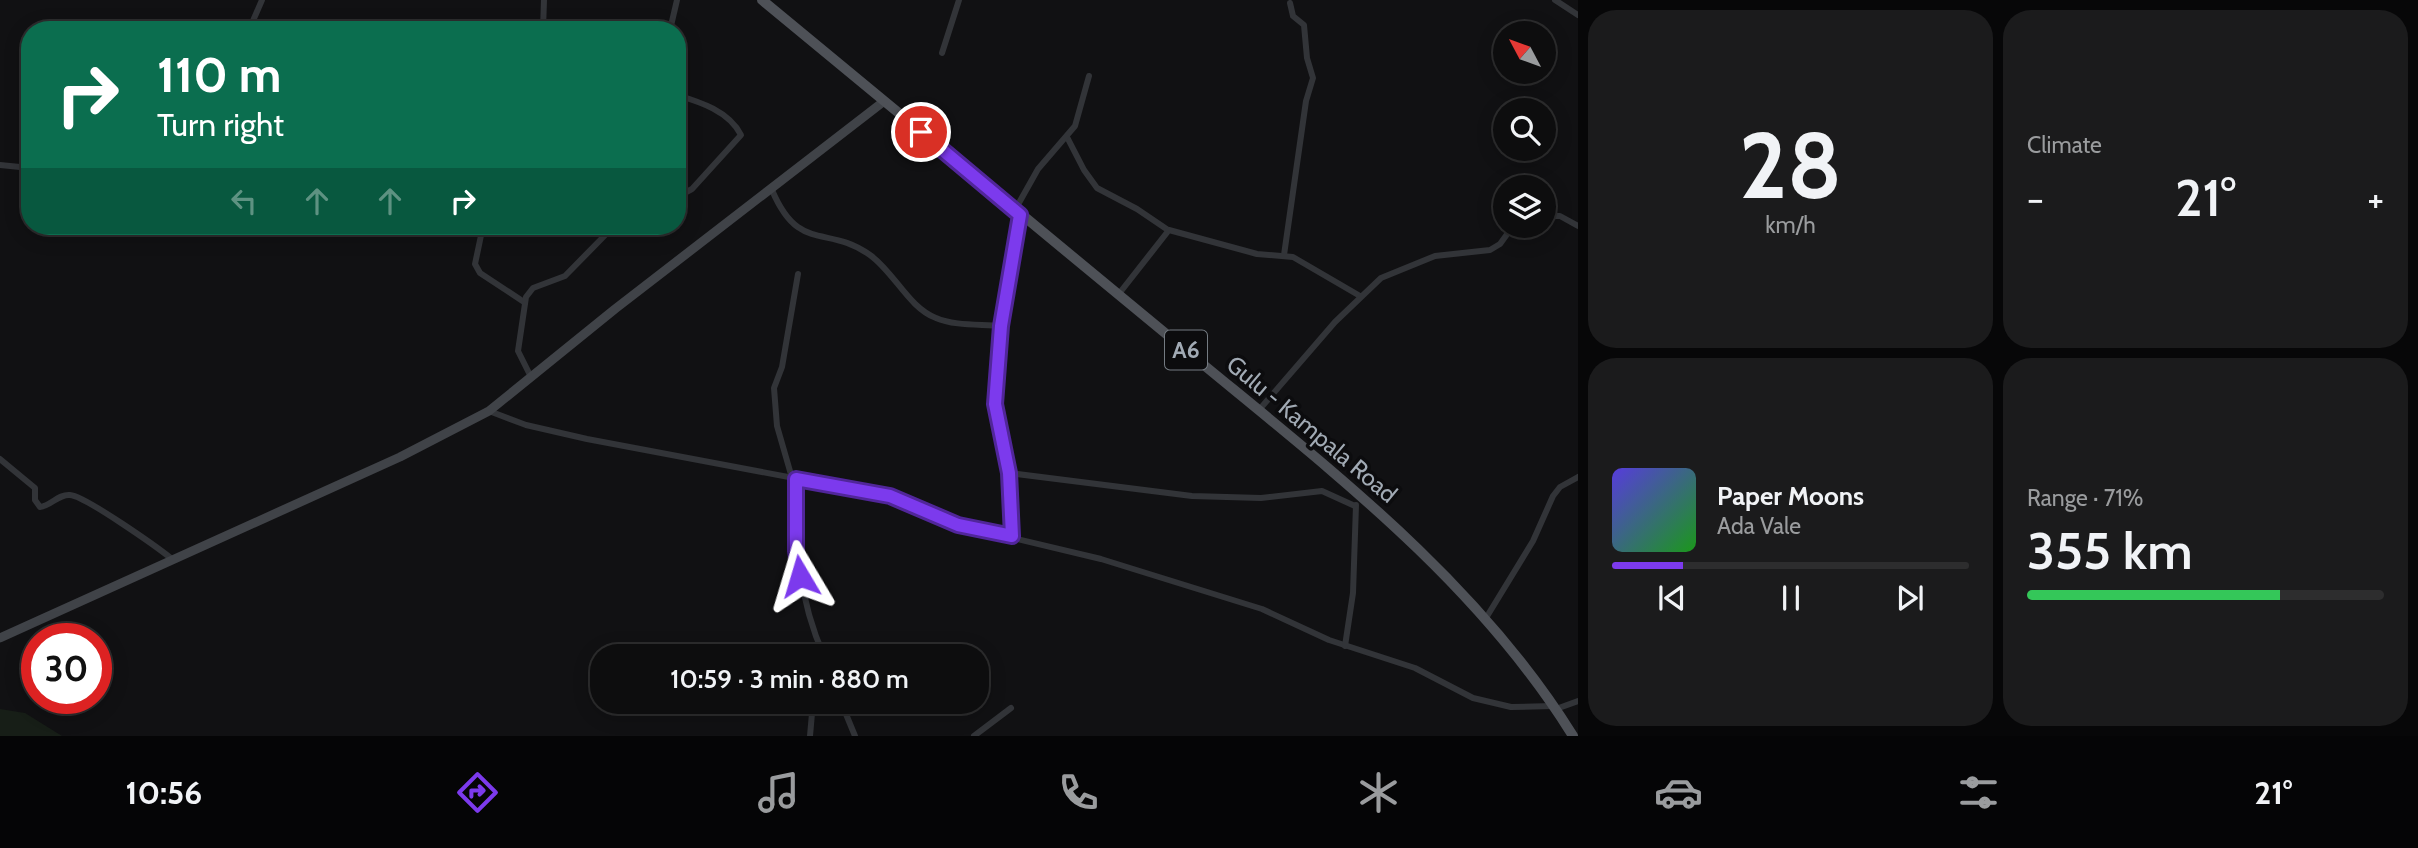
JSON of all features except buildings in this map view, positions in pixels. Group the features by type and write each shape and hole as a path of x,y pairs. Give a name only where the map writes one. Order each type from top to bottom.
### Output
{"main road":[{"name":"Gulu - Kampala Road","path":"762,0 1259,410 1359,502 1419,548 1486,618 1556,707 1573,736"}],"street":[{"path":"253,21 262,0"},
{"path":"543,21 544,0"},
{"path":"672,21 677,0"},
{"path":"942,53 959,0"},
{"path":"1555,0 1578,15"},
{"path":"1284,255 1306,101 1313,78 1307,58 1304,25 1293,16 1290,4"},
{"path":"1012,536 1009,473 995,404 1001,326 1018,213 1038,169 1067,137 1082,110 1089,76"},
{"path":"686,98 709,105 741,135 692,189 686,192"},
{"path":"0,638 400,457 489,411 615,309 772,191 883,102"},
{"path":"1067,137 1097,188 1138,209 1168,230 1257,254 1284,255 1301,260 1360,296"},
{"path":"0,165 21,167"},
{"path":"772,191 778,206 797,230 870,254 920,307 936,318 1001,326"},
{"path":"1556,216 1578,226"},
{"path":"1118,295 1168,230"},
{"path":"481,235 475,264 480,273 524,302"},
{"path":"531,377 518,351 524,302 533,288 565,276 605,235"},
{"path":"1259,410 1360,296 1381,278 1428,258 1490,250 1504,238"},
{"path":"798,274 782,368 774,388 777,426 794,479 796,551 804,603 819,644"},
{"path":"489,411 526,425 587,439 890,496 958,525 1101,559 1262,609 1345,646 1415,668 1473,698 1511,707 1556,707 1578,701"},
{"path":"0,459 35,488 40,507 64,495 78,497 151,542 172,559"},
{"path":"1009,473 1202,496 1261,498 1322,491 1359,502 1345,646"},
{"path":"1486,618 1533,541 1553,496 1560,487 1578,477"},
{"path":"974,736 1011,708"},
{"path":"810,736 812,714"},
{"path":"846,714 855,736"}],"shaded area":[{"path":"0,709 27,714 62,736 0,736"}],"route":[{"path":"800,576 796,551 796,479 872,491 958,525 1012,536 1009,473 995,404 1001,326 1020,215 921,132"}]}
